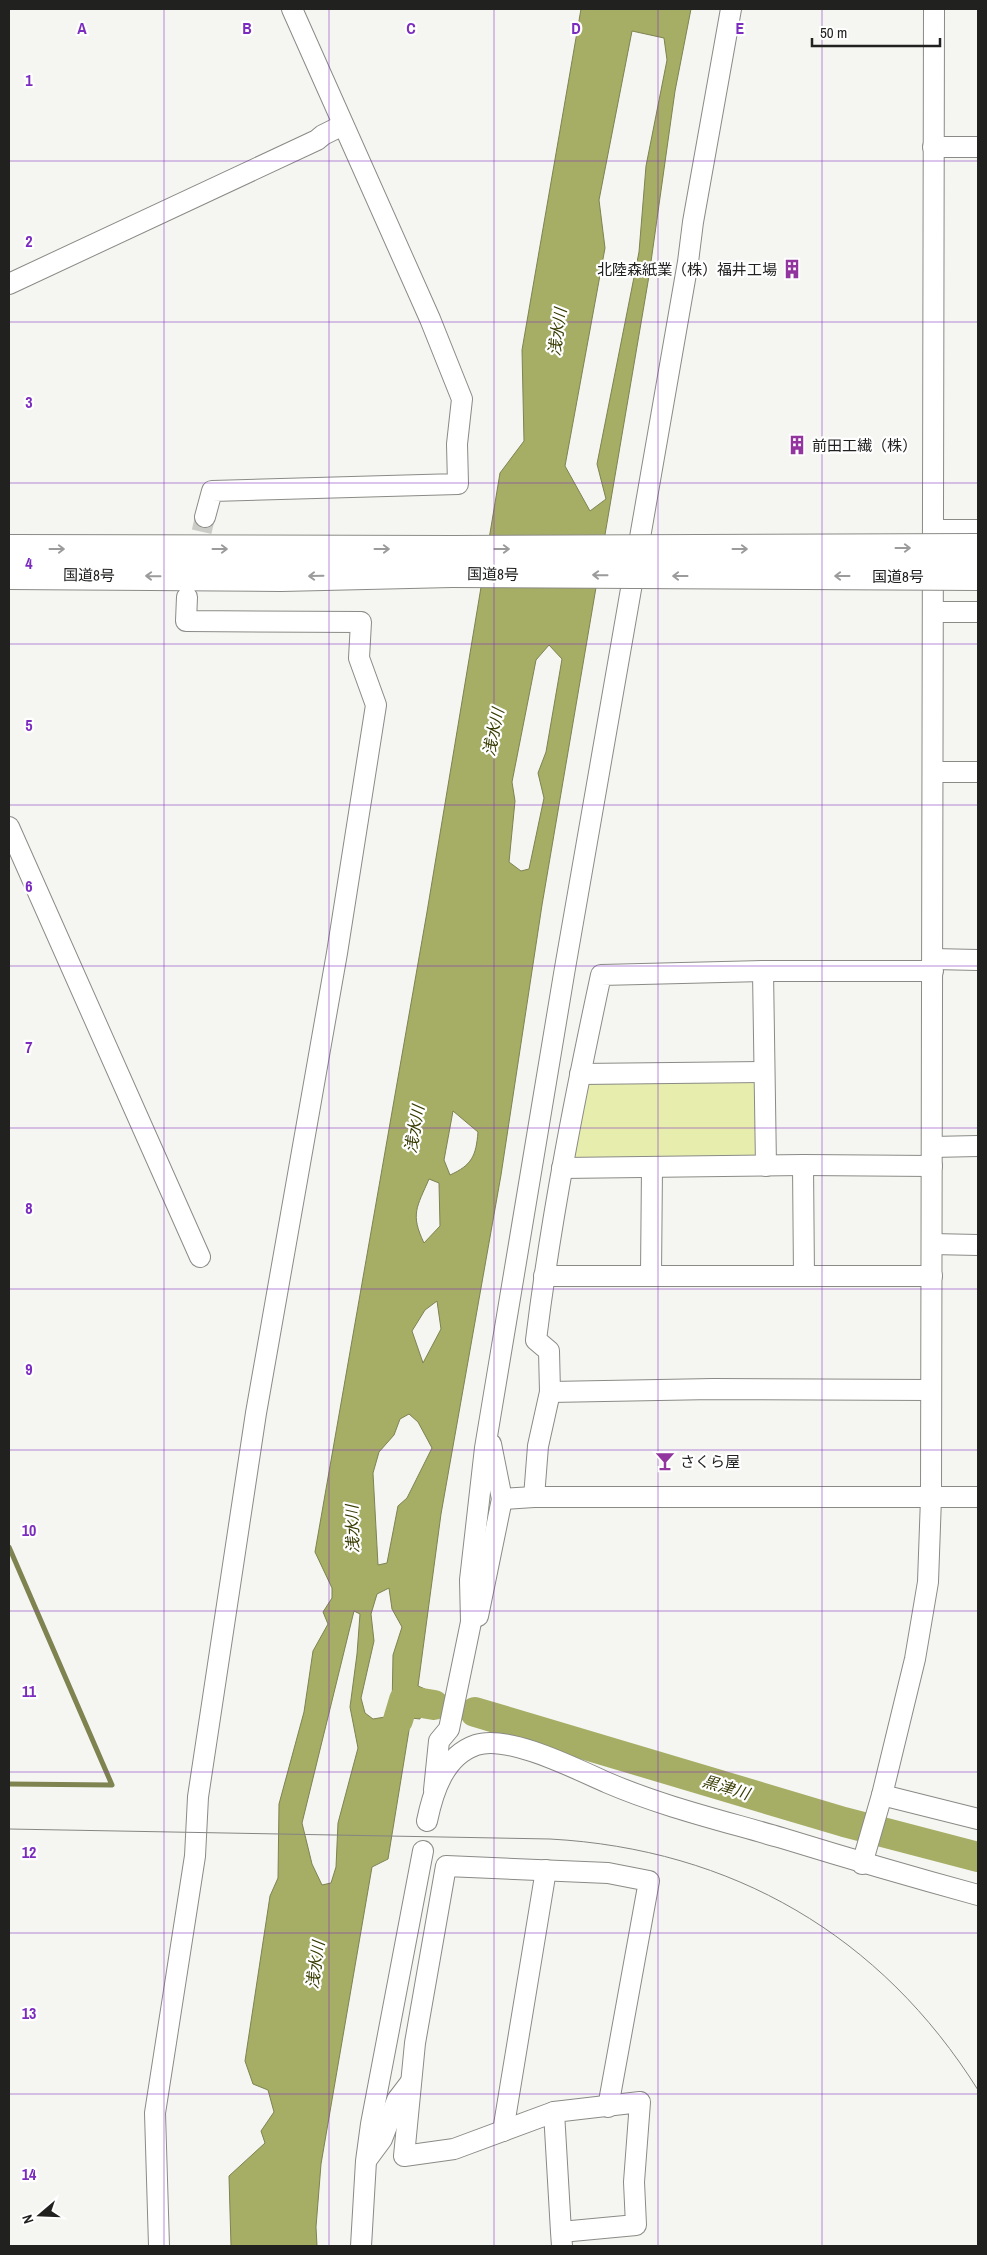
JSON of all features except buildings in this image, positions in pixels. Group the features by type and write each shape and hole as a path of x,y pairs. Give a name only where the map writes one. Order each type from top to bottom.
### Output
{"highway":[{"name":"国道8号","path":"9,575 281,577 453,561 978,548"},
{"name":"国道8号","path":"9,549 978,576"}],"street":[{"path":"205,518 212,491 458,484 458,444 462,399 430,319 292,9"},
{"path":"427,1821 434,1790 439,1740 449,1729 470,1622 470,1580 488,1428 565,968 684,291 692,222 731,9"},
{"path":"862,1864 882,1795 915,1659 928,1582 932,1390 934,9"},
{"path":"9,284 318,140 323,135 343,125"},
{"path":"933,147 978,147"},
{"path":"933,530 978,530"},
{"path":"159,2246 155,2113 194,1856 198,1797 256,1413 337,953 376,705 359,658 361,622 186,621 187,597"},
{"path":"934,612 978,612"},
{"path":"934,772 978,772"},
{"path":"9,827 200,1257"},
{"path":"534,1497 538,1446 550,1392 549,1352 536,1340 544,1276 562,1168 601,975 933,965 978,960"},
{"path":"763,971 766,1166"},
{"path":"580,1074 764,1072"},
{"path":"562,1168 803,1165 932,1156 978,1146"},
{"path":"803,1165 804,1276"},
{"path":"651,1276 652,1168"},
{"path":"932,1244 978,1245"},
{"path":"544,1276 932,1276"},
{"path":"550,1392 712,1389 932,1390"},
{"path":"470,1622 479,1614 502,1499 488,1428"},
{"path":"502,1499 534,1497 978,1497"},
{"path":"434,1790 452,1761 463,1751 477,1744 515,1747 533,1751 624,1790 680,1809 862,1864 978,1895"},
{"path":"882,1795 978,1819"},
{"path":"361,2246 366,2162 371,2124 423,1851"},
{"path":"554,2112 561,2239 636,2225 634,2182 640,2102 608,2107 554,2112 454,2149 404,2156 415,2043 446,1866 608,1873 649,1881 608,2107"},
{"path":"503,2131 546,1870"},
{"path":"366,2162 382,2139 396,2100 411,2081"}],"shaded area":[{"path":"759,1077 761,1161 583,1163 574,1155 587,1079"}],"water":[{"name":"浅水川","path":"581,9 691,9 675,91 649,276 542,905 501,1175 441,1514 418,1686 425,1689 420,1719 411,1718 388,1859 372,1867 321,2164 316,2227 317,2246 231,2246 229,2176 265,2143 261,2131 274,2112 268,2090 253,2084 245,2061 270,1896 278,1878 279,1804 304,1712 313,1651 328,1624 323,1612 332,1598 332,1588 315,1552 427,912 500,473 524,441 522,350","holes":["632,31 664,38 667,60 646,166 639,252 597,464 606,499 590,511 565,466 605,248 599,200","549,645 562,659 546,752 538,773 544,798 529,869 521,871 509,862 515,801 512,782 536,660","453,1111 478,1132 472,1159 450,1175 444,1160","429,1179 439,1183 440,1226 424,1243 417,1225 418,1204","437,1301 441,1329 423,1363 412,1331 425,1310","409,1414 418,1422 432,1448 407,1498 398,1506 387,1563 378,1565 373,1473 379,1452 394,1435 400,1419","389,1588 392,1609 402,1627 393,1655 392,1709 385,1717 373,1719 365,1713 361,1698 374,1641 371,1614 377,1594","354,1611 360,1614 350,1707 358,1748 338,1823 336,1867 331,1883 322,1885 312,1864 302,1823"]}],"waterway":[{"path":"9,1547 112,1785 9,1784"},
{"name":"黒津川","path":"398,1720 404,1700 434,1705"},
{"name":"黒津川","path":"475,1712 844,1822 978,1857"}],"tunnel":[{"path":"195,561 205,517"}],"tram line":[{"path":"9,1829 550,1839 617,1846 680,1861 740,1882 796,1910 848,1945 896,1987 939,2035 978,2090"}],"place":[{"name":"北陸森紙業（株）福井工場","path":"792,269"},
{"name":"前田工繊（株）","path":"797,445"},
{"name":"さくら屋","path":"665,1461"}]}
